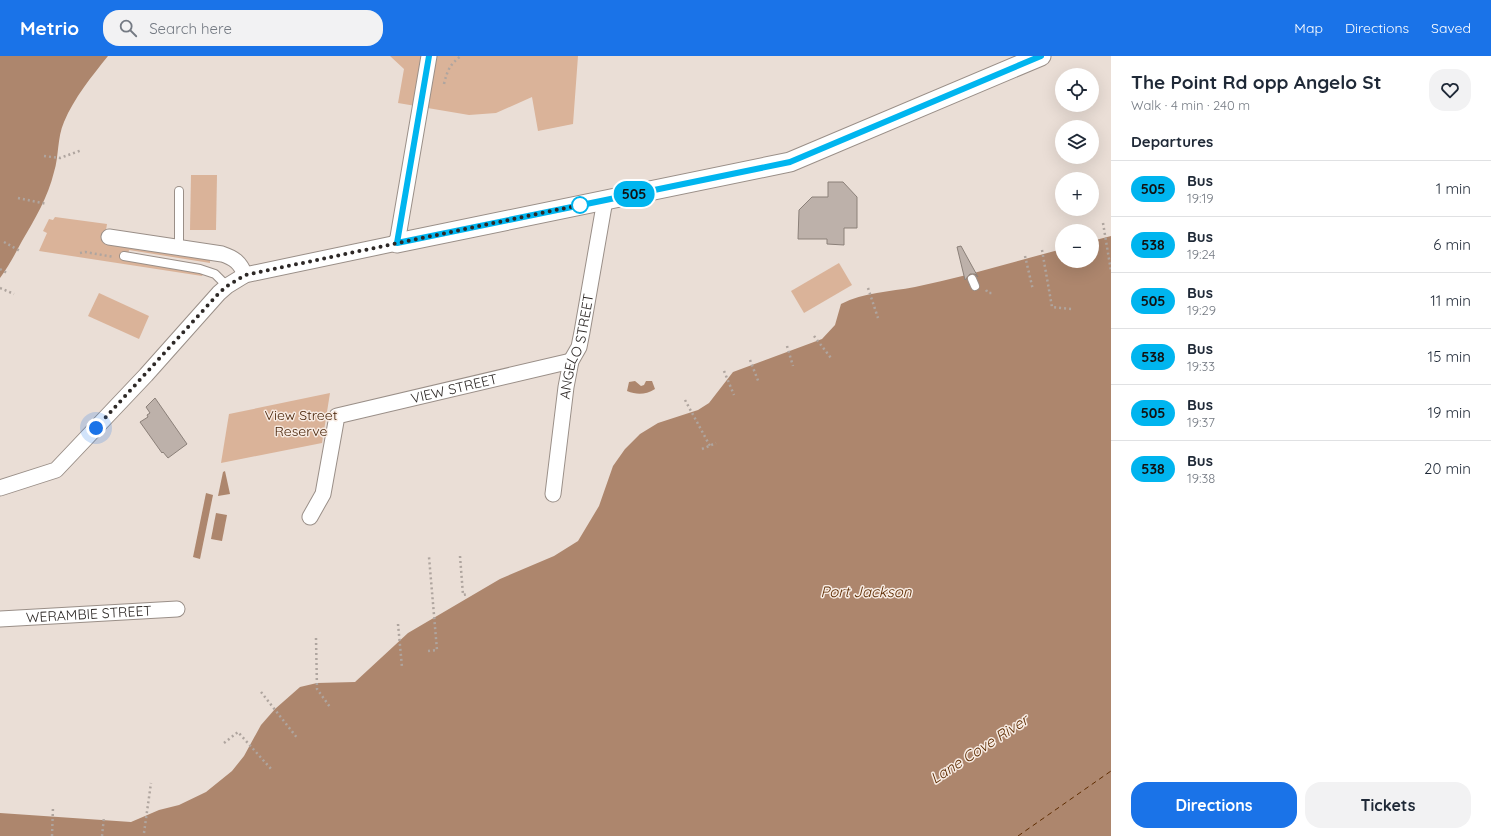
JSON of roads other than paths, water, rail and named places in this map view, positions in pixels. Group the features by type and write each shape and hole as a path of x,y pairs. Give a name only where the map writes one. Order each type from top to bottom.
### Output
{"street":[{"path":"397,243 429,56"},
{"path":"0,488 56,470 227,286 245,275 790,162 1041,56"},
{"name":"ANGELO STREET","path":"553,494 566,387 571,361 579,347 605,200"},
{"path":"109,236 222,254 234,258 245,275"},
{"name":"VIEW STREET","path":"310,517 323,494 337,416 571,361"},
{"name":"WERAMBIE STREET","path":"0,619 177,609"}],"lane":[{"path":"179,247 180,191"},
{"path":"124,256 200,269 215,274 227,286"}],"water":[{"path":"0,56 108,56 84,88 68,113 59,141 56,166 45,199 12,260 0,278"},
{"name":"Port Jackson","path":"1111,236 1111,836 0,836 0,813 131,822 159,810 179,805 206,792 232,771 244,756 261,725 275,709 300,687 317,683 355,682 408,633 500,579 554,556 578,541 599,506 613,466 625,449 640,434 658,423 698,410 709,403 733,372 822,339 835,325 841,304 859,297 933,283 1055,251 1055,268 1099,268 1099,239"},
{"path":"635,381 641,386 644,385 646,381 652,381 655,389 641,394 627,391 629,382"},
{"path":"225,471 230,494 218,496 223,472"},
{"path":"206,493 213,495 200,559 193,557"},
{"path":"216,513 227,515 222,541 211,539"}],"park label":[{"name":"View Street Reserve","path":"301,424"}],"water label":[{"name":"Lane Cove River","path":"979,749"}]}
